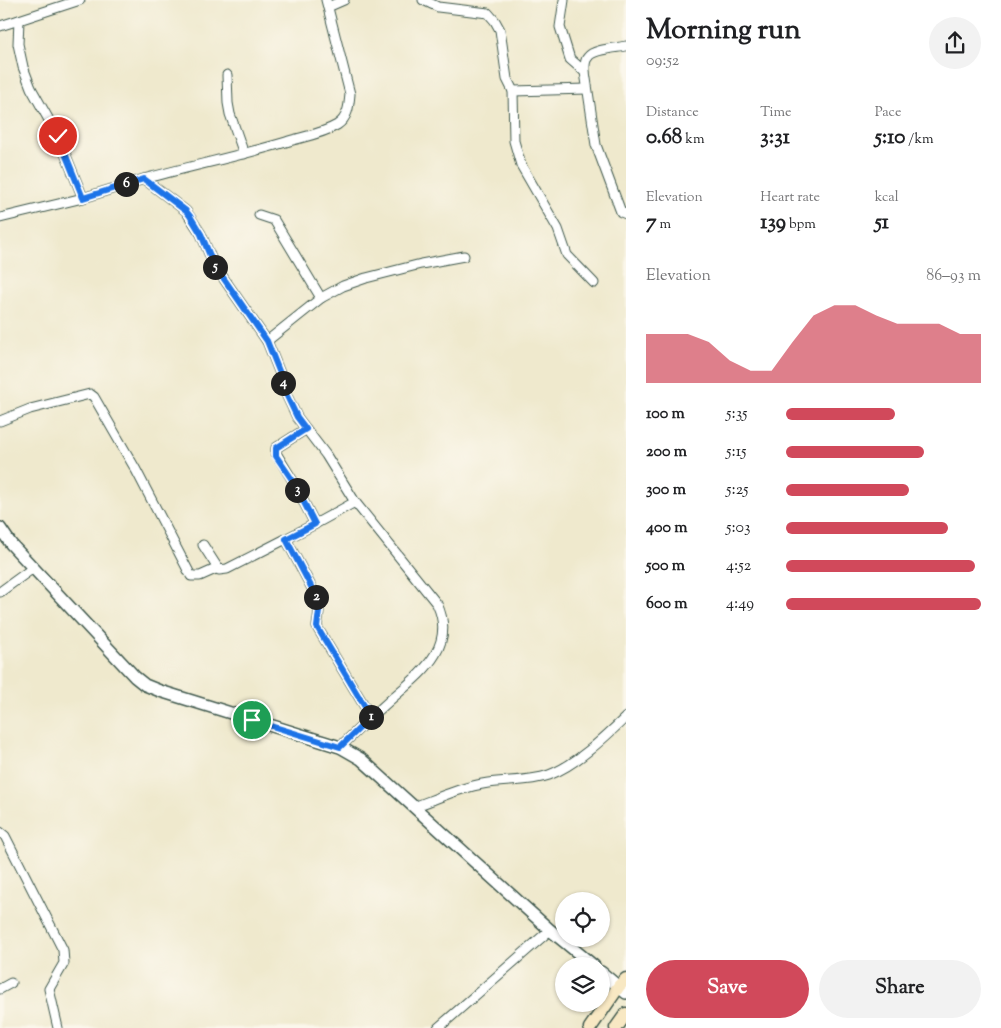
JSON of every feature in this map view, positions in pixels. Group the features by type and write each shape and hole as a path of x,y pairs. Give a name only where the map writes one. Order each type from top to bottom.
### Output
{"main road":[{"path":"590,1028 624,986"},
{"path":"616,1028 626,1014"}],"street":[{"path":"0,26 80,0"},
{"path":"0,218 83,198 144,179 244,154 324,131 338,124 346,117 350,94 327,4 344,0"},
{"path":"423,0 438,7 488,13 495,21 500,30 507,79 513,91 514,141 521,165 558,229 567,255 594,284"},
{"path":"564,0 560,27 570,59 585,72"},
{"path":"19,20 18,44 23,67 31,88 58,136 83,198"},
{"path":"626,46 593,52 585,62 587,89 596,145 621,212 626,214"},
{"path":"227,75 230,114 244,154"},
{"path":"513,91 587,89"},
{"path":"144,179 190,216 201,234 213,263 267,341 286,394 297,417 326,456 354,502 437,604 443,620 444,627 441,643 427,668 340,747"},
{"path":"259,215 274,220 321,298"},
{"path":"267,341 321,298 343,286 366,278 441,259 464,256"},
{"path":"0,421 30,409 90,394 94,397 136,470 191,576 200,576 218,568 222,570 232,567 354,502"},
{"path":"306,429 276,448 276,453 315,524"},
{"path":"0,528 11,544 135,677 146,685 340,747 361,759 550,930 583,957"},
{"path":"286,539 315,594 319,611 317,627 371,717"},
{"path":"203,545 218,568"},
{"path":"0,592 34,568"},
{"path":"414,807 462,789 487,783 533,780 551,774 586,754 626,717"},
{"path":"0,832 5,836 63,950 64,963 49,989 58,1028"},
{"path":"438,1028 550,930"},
{"path":"610,977 624,986"},
{"path":"0,990 11,983"}],"route":[{"path":"58,136 83,198 144,179 186,211 201,234 208,255 254,325 267,341 286,394 297,417 306,429 276,448 276,456 293,481 315,524 286,539 318,602 317,627 371,717 340,747 252,720"}]}
